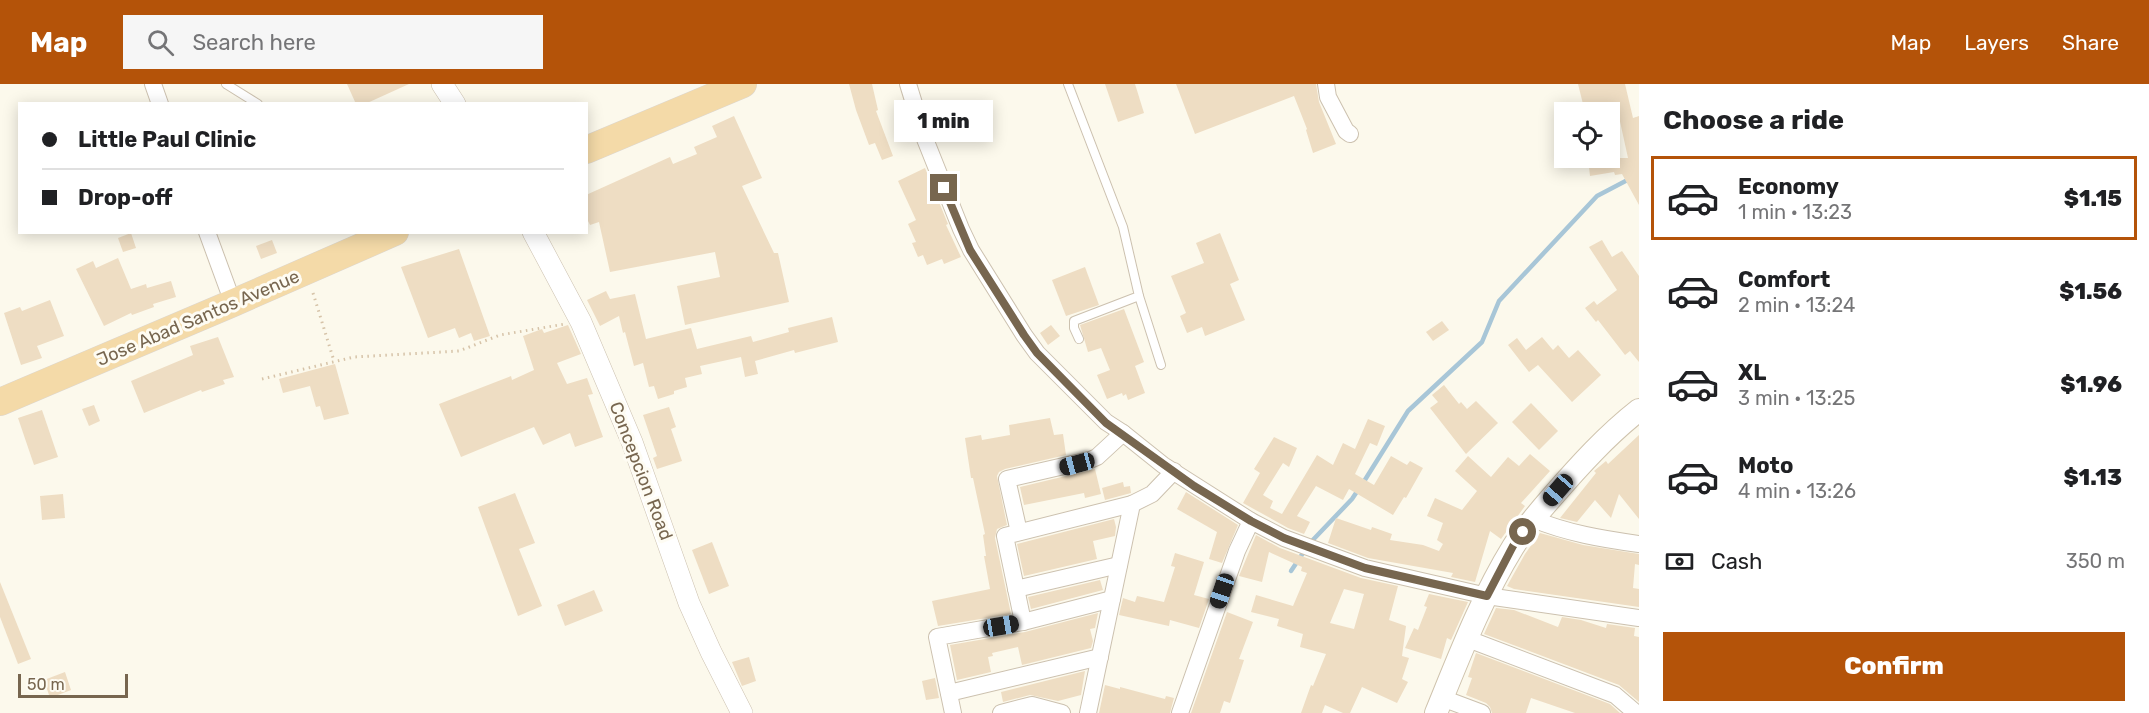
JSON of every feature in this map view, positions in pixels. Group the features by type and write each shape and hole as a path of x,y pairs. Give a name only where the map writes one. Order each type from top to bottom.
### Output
{"highway":[{"path":"588,149 743,84"},
{"name":"Jose Abad Santos Avenue","path":"0,402 233,303 384,235"}],"main road":[{"path":"1439,706 1487,596 1513,546 1570,476 1623,422 1639,410"}],"street":[{"path":"153,84 159,102"},
{"path":"442,84 454,102"},
{"path":"908,84 925,139 976,260 1037,353 1106,423 1251,521 1311,549 1365,568 1487,596 1639,618"},
{"path":"1326,84 1328,97 1346,131 1350,134"},
{"path":"208,234 233,303"},
{"name":"Concepcion Road","path":"534,234 581,322 632,442 689,603 742,713"},
{"path":"1019,532 1007,479 1090,460 1104,452 1123,433"},
{"path":"1023,622 1005,536 1132,504 1152,495 1174,471"},
{"path":"1088,713 1132,504"},
{"path":"1533,519 1558,530 1639,544"},
{"path":"1180,713 1237,551 1251,521"},
{"path":"1016,589 1119,566"},
{"path":"953,713 937,638 1023,622 1112,599"},
{"path":"1468,639 1615,695 1636,713"},
{"path":"949,693 1100,657"},
{"path":"1001,713 1032,705 1062,713"},
{"path":"1439,706 1482,713"}],"lane":[{"path":"226,84 255,102"},
{"path":"1068,84 1123,227 1139,296 1161,365"},
{"path":"1079,339 1074,328 1074,321 1139,296"}],"path":[{"path":"313,293 334,361"},
{"path":"262,379 354,357 459,351 500,335 581,322"}],"building":[{"path":"347,84 409,84 369,102 355,102"},
{"path":"849,84 872,84 878,110 876,111 893,156 882,160 875,143 869,145"},
{"path":"1105,84 1135,84 1144,113 1118,122"},
{"path":"1176,84 1316,84 1319,102 1336,144 1313,153 1307,129 1294,96 1195,134"},
{"path":"1578,84 1625,84 1633,118 1639,116 1639,205 1622,174 1615,175 1614,172 1590,176 1589,168 1620,168 1620,158 1628,158 1620,122 1620,102 1582,102"},
{"path":"734,116 762,178 742,186 774,253 778,253 789,302 685,325 677,286 720,277 715,252 610,272 599,222 590,225 588,221 588,194 670,157 673,164 697,154 694,147 717,137 712,126"},
{"path":"925,168 948,224 946,225 961,257 944,264 942,259 927,265 923,255 918,257 912,243 916,242 908,224 916,220 898,181"},
{"path":"1220,233 1239,280 1230,284 1245,320 1205,336 1202,327 1187,333 1180,316 1186,313 1171,276 1204,263 1196,243"},
{"path":"131,234 136,248 123,252 118,238"},
{"path":"272,240 277,253 261,259 256,246"},
{"path":"1602,240 1612,257 1622,251 1639,276 1639,362 1630,351 1625,355 1598,320 1596,322 1585,308 1594,301 1597,305 1617,290 1589,247"},
{"path":"459,249 490,336 474,341 471,333 459,338 455,328 428,338 401,267"},
{"path":"118,258 131,289 146,284 147,288 171,281 176,297 153,304 154,307 132,315 131,313 104,326 76,269 93,261 96,268"},
{"path":"1085,267 1099,305 1066,316 1052,280"},
{"path":"606,291 610,299 635,294 646,339 691,328 697,349 751,336 753,342 789,332 788,328 832,317 838,342 795,353 794,350 755,361 758,374 745,377 741,357 700,366 702,374 685,378 687,387 658,399 654,386 649,387 643,363 634,366 619,316 600,326 587,300"},
{"path":"50,300 64,336 37,346 42,358 21,365 4,313 20,307 22,311"},
{"path":"1124,309 1144,362 1135,366 1145,393 1128,400 1126,394 1123,396 1122,393 1107,399 1097,375 1110,370 1101,348 1088,352 1080,325"},
{"path":"1442,321 1449,330 1433,341 1426,332"},
{"path":"568,325 581,354 557,363 567,384 587,378 593,394 588,395 603,437 575,447 570,433 543,445 534,427 461,457 439,404 511,376 512,380 534,370 523,336 542,329 544,333"},
{"path":"1051,325 1060,336 1048,345 1040,333"},
{"path":"218,337 234,377 223,380 225,384 202,392 201,390 144,413 131,381 193,355 190,346"},
{"path":"1542,337 1553,350 1558,345 1569,358 1578,350 1601,375 1572,402 1538,365 1529,372 1508,345 1517,338 1526,350"},
{"path":"335,364 349,414 324,420 320,406 316,407 310,386 283,393 279,379"},
{"path":"1444,385 1459,404 1461,402 1467,409 1476,401 1498,423 1466,454 1430,408 1438,402 1432,395"},
{"path":"1531,403 1558,431 1539,450 1512,422"},
{"path":"94,405 100,421 89,426 82,409"},
{"path":"669,407 676,427 671,429 682,461 657,469 653,458 657,456 643,415"},
{"path":"42,410 58,457 34,465 18,418"},
{"path":"1050,418 1054,435 1063,434 1066,455 1005,469 997,476 1007,525 997,529 995,538 1011,614 938,626 932,601 990,589 984,556 986,556 983,535 985,534 973,478 971,478 965,438 981,435 982,440 1010,435 1009,425"},
{"path":"1368,419 1385,426 1377,446 1370,443 1355,474 1374,485 1391,456 1407,465 1410,461 1423,468 1406,498 1404,497 1393,515 1349,489 1343,500 1316,486 1297,516 1310,522 1304,534 1288,528 1243,503 1260,473 1254,469 1274,437 1297,448 1289,467 1283,463 1263,495 1273,501 1270,508 1282,514 1317,455 1333,465 1343,443 1355,449"},
{"path":"1639,435 1639,519 1619,494 1611,518 1595,500 1577,522 1560,518 1596,473 1594,471 1606,461 1608,464"},
{"path":"1530,454 1550,471 1521,503 1525,506 1501,539 1490,531 1475,582 1451,577 1453,573 1368,558 1328,543 1336,518 1371,530 1372,527 1392,534 1390,540 1423,545 1439,551 1443,544 1437,540 1443,523 1427,516 1435,498 1462,510 1477,491 1455,471 1468,456 1491,477 1508,457 1519,466"},
{"path":"1095,469 1101,494 1085,498 1084,493 1024,505 1020,487"},
{"path":"1123,482 1124,487 1130,486 1131,493 1105,500 1102,488"},
{"path":"1186,492 1238,525 1222,563 1209,559 1217,532 1177,509"},
{"path":"515,493 535,543 519,549 542,606 518,616 478,507"},
{"path":"63,494 65,518 42,520 40,496"},
{"path":"1114,519 1115,536 1093,541 1097,559 1024,576 1017,544"},
{"path":"1540,533 1583,545 1639,554 1639,565 1635,564 1633,588 1639,589 1639,607 1514,589 1507,586"},
{"path":"1256,535 1280,548 1361,578 1398,586 1389,620 1406,626 1402,656 1409,658 1402,679 1408,682 1397,703 1362,687 1350,713 1343,713 1325,705 1322,713 1301,713 1326,654 1300,647 1303,634 1277,626 1279,619 1251,612 1256,595 1293,606 1307,573 1301,571 1302,567 1269,552 1262,582 1239,576","holes":["1344,589 1364,594 1354,629 1330,623"]},
{"path":"712,542 729,586 709,594 692,550"},
{"path":"1175,553 1204,562 1194,595 1209,599 1199,628 1170,620 1169,626 1119,615 1123,598 1135,602 1137,596 1164,602 1175,567 1171,566"},
{"path":"1100,580 1103,590 1031,609 1028,597"},
{"path":"0,582 31,659 18,664 0,617"},
{"path":"594,590 603,611 565,626 557,605"},
{"path":"1429,594 1468,602 1451,640 1447,638 1441,659 1405,648 1414,628 1418,630 1427,607 1424,606"},
{"path":"1496,608 1514,610 1558,627 1562,617 1606,628 1607,624 1635,628 1634,636 1639,637 1639,702 1619,685 1484,634"},
{"path":"1227,612 1253,622 1239,659 1244,660 1230,703 1224,701 1220,713 1191,713"},
{"path":"1098,613 1095,628 1090,629 1093,641 1091,648 1022,665 1018,647 992,653 993,656 988,657 991,672 957,680 950,645 1025,632"},
{"path":"1476,653 1610,704 1620,713 1575,713 1531,698 1526,713 1492,713 1486,703 1466,695 1472,678 1468,677"},
{"path":"749,657 756,681 742,686 732,662"},
{"path":"1085,671 1081,695 1058,701 1030,695 1003,702 1001,692"},
{"path":"65,672 71,690 50,698 44,680"},
{"path":"935,678 939,698 926,700 922,681"},
{"path":"1105,685 1165,699 1166,696 1174,698 1170,713 1099,713"}],"waterway":[{"path":"1363,483 1408,411 1482,342 1499,301 1597,196 1639,174"},
{"path":"1310,543 1358,490"},
{"path":"1291,571 1305,550"}],"route":[{"path":"944,188 970,250 1012,318 1037,353 1106,423 1194,486 1251,521 1284,538 1365,568 1487,596 1513,546 1523,532"}]}
